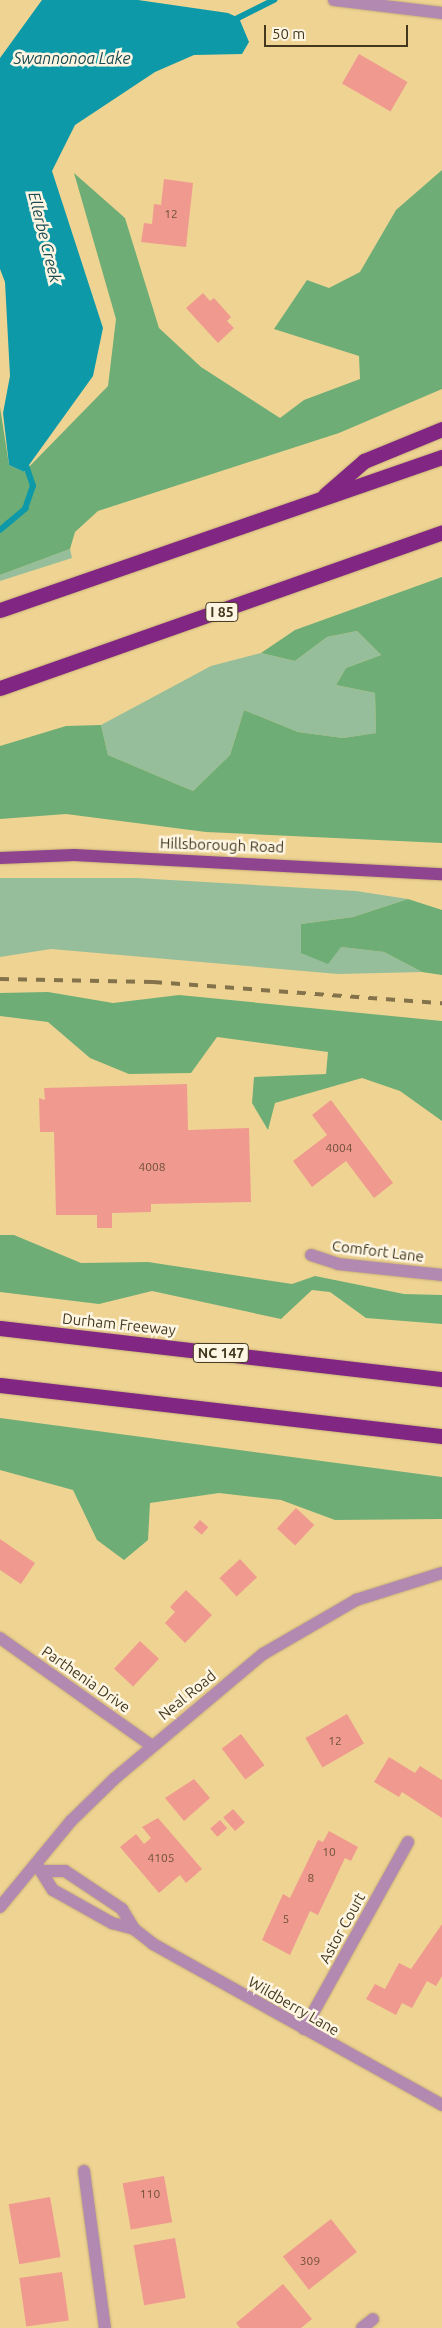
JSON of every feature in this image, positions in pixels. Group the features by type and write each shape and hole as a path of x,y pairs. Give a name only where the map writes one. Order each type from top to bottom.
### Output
{"highway":[{"path":"318,501 364,461 442,429"},
{"path":"0,610 442,457"},
{"name":"I 85","path":"0,688 442,532"},
{"name":"Durham Freeway","path":"0,1328 442,1379"},
{"path":"0,1385 442,1436"}],"main road":[{"name":"Hillsborough Road","path":"0,858 74,855 442,874"}],"street":[{"path":"334,0 442,13"},
{"name":"Comfort Lane","path":"311,1255 338,1264 442,1275"},
{"name":"Neal Road","path":"0,1907 38,1868 71,1821 152,1746 263,1654 307,1626 356,1600 442,1573"},
{"name":"Parthenia Drive","path":"0,1638 152,1746"},
{"name":"Astor Court","path":"304,2030 408,1842"},
{"name":"Wildberry Lane","path":"38,1868 53,1890 112,1924 134,1930 304,2030 442,2105"},
{"name":"Wildberry Lane","path":"38,1868 65,1871 122,1909 134,1930"},
{"path":"84,2171 105,2328"},
{"path":"362,2328 373,2319"}],"green space":[{"path":"442,170 442,389 339,433 98,511 75,532 70,549 0,575 0,407 9,465 24,472 108,386 116,319 74,173 125,218 159,328 201,367 280,418 304,400 360,379 359,356 274,329 307,280 329,288 360,272 396,210"},
{"path":"70,549 72,558 0,581 0,575"},
{"path":"442,577 442,843 206,832 66,814 0,819 0,746 66,726 101,725 108,755 193,791 230,755 244,710 298,732 343,738 376,733 375,693 336,685 346,668 381,655 357,631 327,637 295,661 261,653 295,630"},
{"path":"357,631 381,655 346,668 336,685 375,693 376,733 343,738 298,732 244,710 230,755 193,791 108,755 101,725 211,666 261,653 295,661 327,637"},
{"path":"0,878 137,878 356,891 408,899 353,917 301,924 341,947 384,952 422,972 338,974 51,949 0,957"},
{"path":"408,899 442,910 442,975 422,972 384,952 341,947 328,964 301,953 301,924 353,917"},
{"path":"48,992 113,1003 179,995 442,1021 442,1121 400,1091 362,1078 275,1103 268,1130 252,1103 254,1077 326,1074 328,1052 217,1037 191,1073 129,1074 90,1058 48,1022 0,1016 0,993"},
{"path":"0,1235 14,1235 81,1263 148,1262 292,1284 315,1276 404,1294 442,1295 442,1324 366,1318 330,1292 312,1290 281,1319 152,1291 99,1304 0,1292"},
{"path":"0,1418 442,1477 442,1519 335,1520 281,1500 219,1493 150,1503 148,1540 124,1560 97,1540 73,1490 0,1470"}],"water":[{"name":"Swannonoa Lake","path":"42,0 138,0 228,13 239,18 249,42 242,54 194,55 155,72 75,125 52,171 103,328 93,376 24,472 9,465 3,413 10,376 5,282 0,269 0,58"}],"building":[{"path":"359,54 407,82 390,111 342,83"},
{"path":"164,179 193,183 186,247 141,242 144,223 152,224 154,204 161,205"},
{"path":"203,293 210,301 214,298 231,317 227,321 234,328 218,343 186,308"},
{"path":"187,1084 188,1130 249,1128 251,1202 151,1204 151,1212 112,1213 112,1228 97,1228 97,1215 56,1215 54,1132 40,1132 39,1098 45,1100 44,1088"},
{"path":"331,1100 393,1183 374,1198 346,1161 312,1187 293,1161 327,1135 312,1115"},
{"path":"296,1508 314,1525 295,1546 277,1528"},
{"path":"200,1520 208,1527 202,1535 193,1528"},
{"path":"0,1539 35,1563 21,1584 0,1570"},
{"path":"240,1559 257,1577 237,1596 220,1578"},
{"path":"186,1590 212,1615 185,1643 165,1623 175,1612 170,1607"},
{"path":"140,1641 159,1659 133,1687 114,1669"},
{"path":"347,1714 364,1743 322,1767 305,1738"},
{"path":"241,1734 264,1765 245,1780 222,1748"},
{"path":"389,1757 415,1773 420,1766 442,1780 442,1818 402,1792 399,1797 374,1782"},
{"path":"194,1779 210,1798 184,1821 165,1798"},
{"path":"233,1809 245,1823 235,1831 223,1818"},
{"path":"158,1818 202,1869 186,1883 180,1875 159,1893 120,1847 136,1834 144,1844 151,1838 142,1827"},
{"path":"220,1820 227,1828 217,1837 210,1829"},
{"path":"329,1831 358,1847 351,1861 345,1858 318,1915 310,1911 290,1955 262,1940 283,1894 290,1898 318,1840 323,1842"},
{"path":"442,1924 442,1976 436,1986 427,1981 412,2008 402,2003 396,2015 366,1999 375,1984 385,1989 399,1963 411,1969"},
{"path":"164,2176 172,2222 131,2230 123,2183"},
{"path":"50,2197 61,2257 19,2264 9,2204"},
{"path":"331,2219 357,2252 309,2290 283,2257"},
{"path":"175,2238 186,2298 144,2305 134,2245"},
{"path":"62,2272 69,2321 26,2327 19,2278"},
{"path":"283,2284 312,2319 301,2328 240,2328 236,2323"}],"waterway":[{"name":"Ellerbe Creek","path":"234,20 274,0"},
{"name":"Ellerbe Creek","path":"0,530 25,509 33,486 26,466"}],"railway":[{"path":"0,979 153,982 442,1003"}]}
